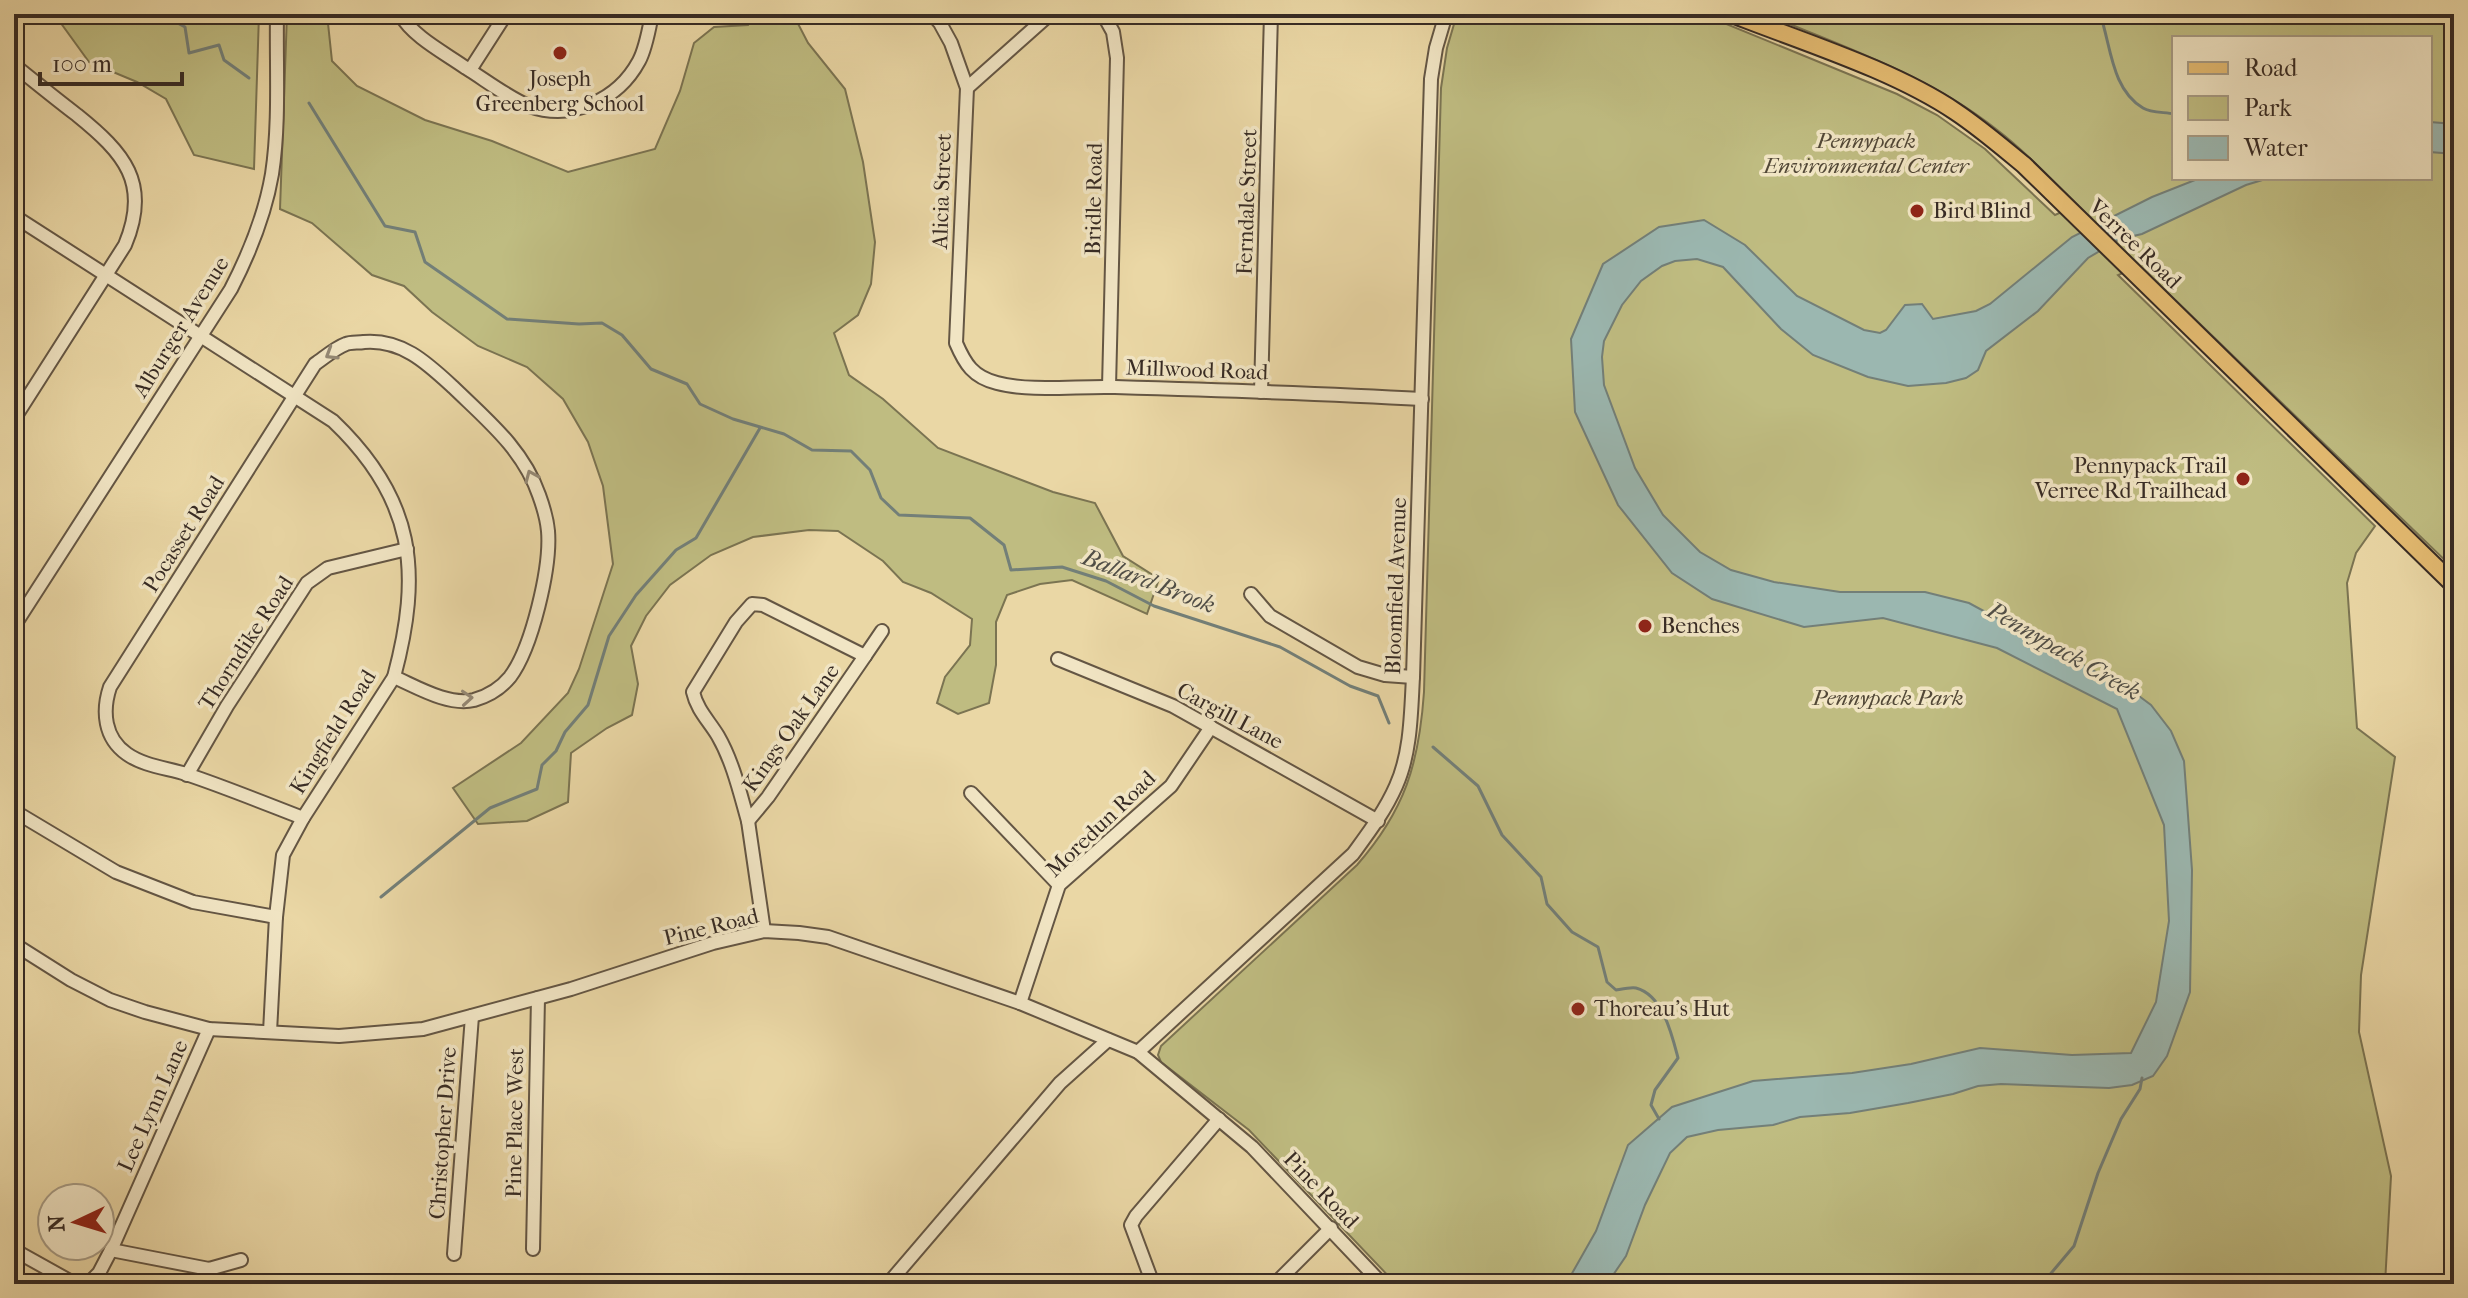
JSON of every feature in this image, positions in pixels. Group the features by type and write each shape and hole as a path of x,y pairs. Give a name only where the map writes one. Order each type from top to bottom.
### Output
{"main road":[{"name":"Verree Road","path":"1732,14 1921,91 1955,111 2024,165 2454,585"}],"street":[{"name":"Alburger Avenue","path":"14,626 231,289 245,262 265,207 272,171 277,14"},
{"path":"400,14 430,43 470,70 529,106 556,110 583,108 603,100 619,88 640,60 652,14"},
{"path":"470,70 506,14"},
{"name":"Alicia Street","path":"932,14 951,43 967,88 956,343 973,373"},
{"path":"967,88 1050,14"},
{"name":"Bridle Road","path":"1103,14 1113,32 1117,58 1109,387"},
{"name":"Ferndale Street","path":"1261,392 1271,14"},
{"name":"Bloomfield Avenue","path":"1138,1052 1353,854 1378,821 1397,785 1405,759 1413,677 1431,79 1446,14"},
{"path":"14,65 106,138 124,161 133,182 136,202 134,224 125,245 14,419"},
{"name":"Kingfield Road","path":"14,216 333,421 368,459 391,499 407,549 409,609 394,677 303,818 283,855 276,917 270,1032"},
{"name":"Pocasset Road","path":"187,775 126,754 113,738 106,721 104,704 315,364 347,344 376,341 401,347 424,360 508,441 525,461 540,496 548,530 546,575 525,643 510,677 494,692 472,700 431,694 394,677"},
{"name":"Millwood Road","path":"973,373 998,384 1019,386 1422,399"},
{"name":"Thorndike Road","path":"187,775 227,706 307,583 328,568 407,549"},
{"path":"1251,594 1270,616 1358,667 1385,675 1413,677"},
{"name":"Kings Oak Lane","path":"764,931 748,821 719,738 696,705 693,692 736,622 752,604 763,605 865,656"},
{"name":"Kings Oak Lane","path":"748,821 768,797 882,631"},
{"name":"Cargill Lane","path":"1058,659 1173,706 1378,821"},
{"name":"Moredun Road","path":"1020,1003 1059,885 1171,786 1211,727"},
{"path":"187,775 303,818"},
{"path":"971,793 1059,885"},
{"path":"14,811 129,878 193,902 276,917"},
{"name":"Pine Road","path":"14,944 110,1000 209,1029 339,1036 380,1035 423,1029 538,998 713,943 764,931 828,937 1020,1003 1138,1052 1252,1147 1382,1284"},
{"name":"Pine Place West","path":"533,1249 538,998"},
{"name":"Christopher Drive","path":"454,1254 472,1016"},
{"name":"Lee Lynn Lane","path":"116,1239 209,1029"},
{"path":"888,1284 1060,1083 1108,1040"},
{"path":"1153,1284 1131,1225 1219,1119"},
{"path":"1275,1284 1331,1228"},
{"path":"14,1250 75,1284"},
{"path":"116,1251 209,1269 241,1260"},
{"name":"Lee Lynn Lane","path":"88,1284 105,1262"}],"green space":[{"path":"49,14 259,14 254,169 194,155 166,99 137,82 89,62 60,22"},
{"path":"287,14 327,14 332,61 357,86 425,120 492,141 568,172 655,149 680,91 694,43 714,27 748,25 751,14 793,14 808,43 845,89 863,162 875,242 871,284 858,315 834,333 849,375 883,399 938,448 1053,492 1095,503 1123,556 1159,579 1147,614 1072,580 1040,584 1007,595 996,622 996,665 989,703 958,714 937,703 945,677 970,645 972,619 931,593 903,582 883,561 838,531 809,530 753,537 711,555 670,585 646,616 631,646 638,684 632,715 571,753 568,802 527,821 478,824 453,788 521,743 568,693 579,669 613,564 603,486 588,442 563,399 527,367 478,346 432,312 404,286 372,275 312,223 280,209"},
{"name":"Pennypack Park","path":"1457,14 1702,14 1897,94 1937,115 1985,149 2055,215 2077,205 2017,146 1970,110 1885,64 1765,14 2454,14 2454,569 2140,266 2118,275 2375,526 2356,553 2347,583 2357,728 2395,757 2361,975 2359,1032 2391,1176 2385,1284 1396,1284 1249,1130 1161,1062 1158,1055 1161,1046 1357,865 1387,825 1407,785 1418,742 1424,692 1441,88 1447,48"}],"water":[{"path":"2432,122 2454,124 2454,154 2432,152"},
{"path":"2195,180 2262,180 2142,234 2120,239 2088,258 2038,311 1986,351 1978,370 1966,378 1908,386 1868,377 1813,355 1781,329 1723,267 1697,259 1662,266 1641,281 1622,305 1604,341 1602,357 1604,385 1635,468 1663,515 1700,552 1731,570 1774,582 1840,592 1925,592 1969,603 2135,693 2151,705 2171,731 2184,761 2192,870 2190,992 2167,1056 2153,1076 2132,1085 2109,1088 1978,1086 1908,1103 1850,1113 1800,1117 1773,1125 1718,1130 1687,1137 1670,1153 1645,1205 1626,1256 1607,1284 1566,1284 1596,1231 1628,1145 1672,1107 1753,1081 1852,1073 1911,1064 1980,1048 2072,1055 2131,1053 2156,1002 2169,921 2164,825 2117,709 1997,648 1883,618 1804,627 1712,599 1672,573 1618,505 1575,412 1571,339 1603,264 1659,227 1704,220 1745,245 1797,296 1864,330 1880,333 1886,330 1905,305 1922,304 1933,319 1976,311 1990,304 2072,237 2152,197"}],"waterway":[{"name":"Ballard Brook","path":"117,14 126,14"},
{"name":"Ballard Brook","path":"161,14 185,27 189,53 219,45 224,60 249,78"},
{"path":"2100,14 2124,90 2146,110 2172,114"},
{"name":"Ballard Brook","path":"309,103 385,226 415,232 425,262 507,319 602,323 622,335 651,369 687,384 700,404 733,419 784,434 812,450 851,451 870,470 881,498 899,515 970,518 1004,545 1011,570 1062,567 1106,581 1154,606 1280,647 1350,686 1378,696 1389,723"},
{"path":"381,897 490,808 537,789 542,765 556,751 565,732 588,705 609,636 636,595 676,550 696,538 760,428"},
{"name":"Ballard Brook","path":"1433,747 1478,786 1502,835 1541,877 1547,904 1572,932 1598,947 1607,982 1616,990 1634,988 1645,992 1660,1007 1678,1058 1655,1090 1651,1105 1659,1119"},
{"path":"2042,1284 2074,1246 2098,1173 2121,1119 2140,1089 2142,1078"}],"place":[{"name":"Joseph Greenberg School","path":"560,53"},
{"name":"Bird Blind","path":"1917,211"},
{"name":"Pennypack Trail Verree Rd Trailhead","path":"2243,479"},
{"name":"Benches","path":"1645,626"},
{"name":"Thoreau’s Hut","path":"1578,1009"}],"park label":[{"name":"Pennypack Environmental Center","path":"1866,154"}],"water label":[{"name":"Pennypack Creek","path":"2064,651"}]}
